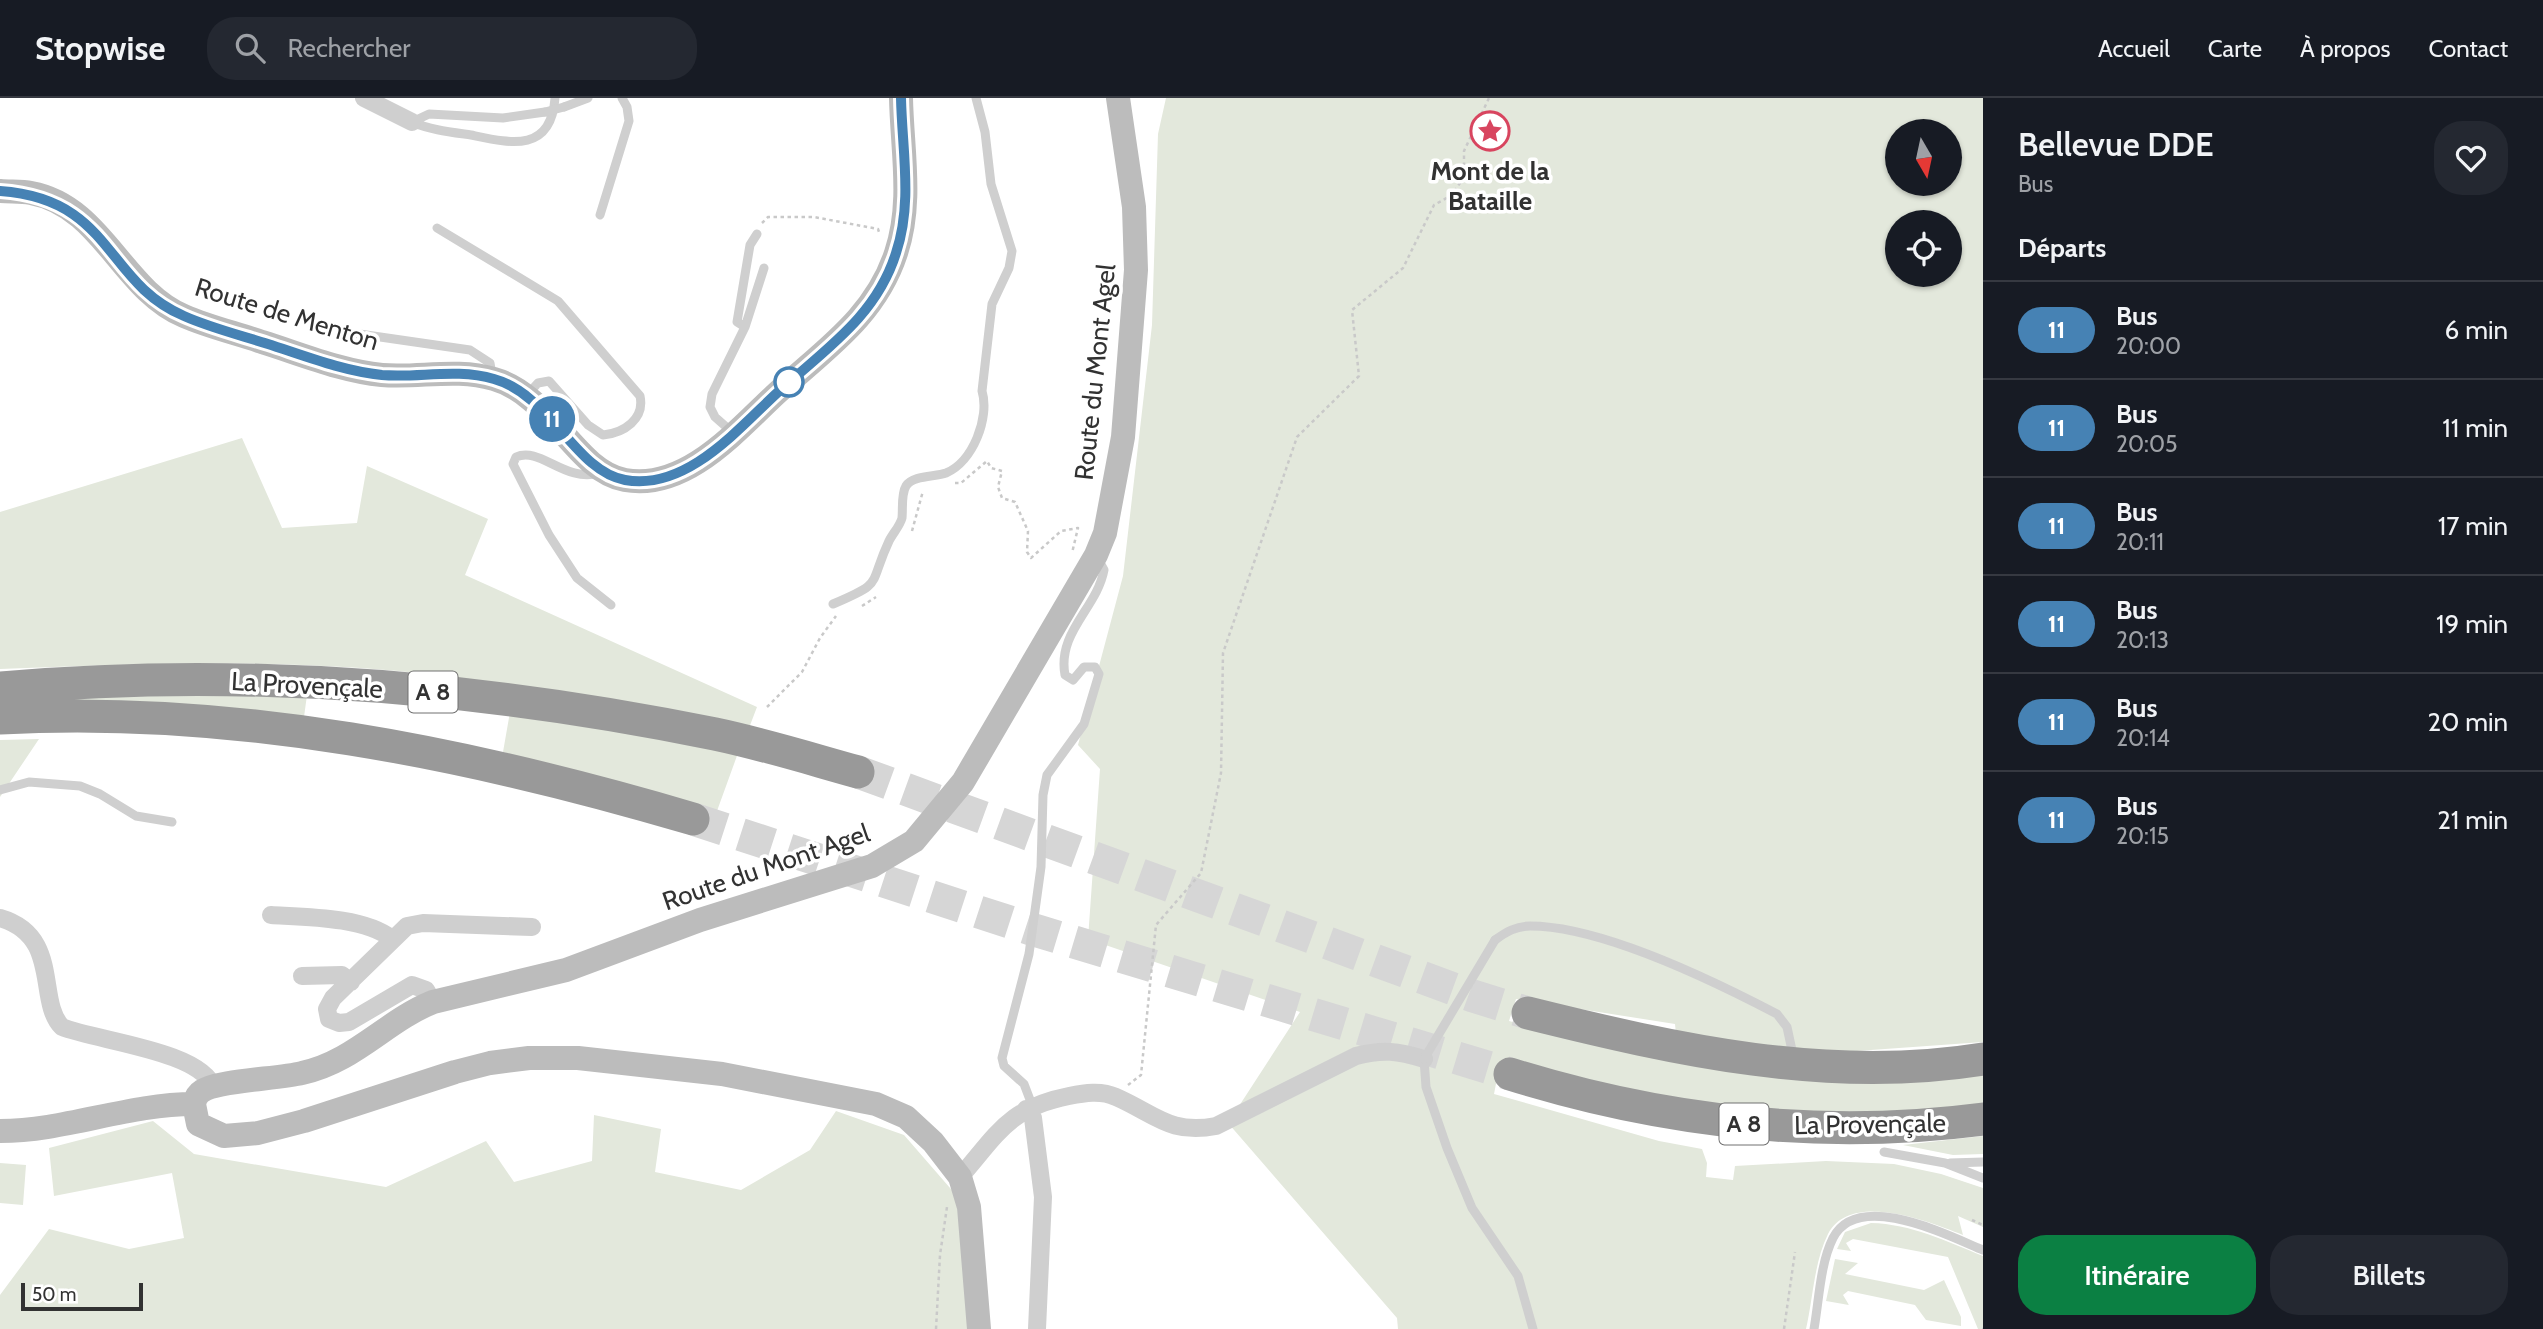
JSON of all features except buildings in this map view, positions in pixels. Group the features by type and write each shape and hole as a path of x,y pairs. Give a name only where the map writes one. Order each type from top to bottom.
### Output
{"highway":[{"name":"La Provençale","path":"0,688 152,681 249,681 457,694 538,704 717,735 858,772"},
{"name":"La Provençale","path":"0,718 115,718 286,731 435,755 536,776 693,819"},
{"path":"1528,1013 1673,1048 1795,1064 1888,1068 1983,1059"},
{"name":"La Provençale","path":"1510,1074 1563,1091 1717,1121 1818,1128 1932,1126 1983,1119"},
{"path":"1645,1109 1709,1134 1884,1152"}],"street":[{"path":"363,98 412,122"},
{"path":"604,472 623,480 640,481 694,464 736,434 774,396 855,326 871,303 895,257 905,225 901,98"},
{"name":"Route du Mont Agel","path":"213,1087 269,1080 334,1064 415,1010 433,1002 566,970 699,920 872,866 914,841 963,782 1096,555 1105,533 1123,437 1136,270 1134,207 1118,98"},
{"name":"Route de Menton","path":"0,191 33,193 69,209 99,235 146,291 182,316 345,369 386,375 467,373 512,384 527,395 604,472"},
{"path":"271,915 341,919 357,926 382,930 392,939"},
{"path":"0,918 10,921 32,939 47,970 54,1014 62,1027 189,1064 210,1077 213,1087 203,1091 194,1104 198,1124 224,1136 241,1136 304,1121 491,1063 579,1058 722,1074 876,1104 906,1117 933,1142 960,1177 969,1207 979,1329"},
{"path":"433,1002 426,990 412,985 349,1022 338,1023 329,1018 327,1009 407,926 423,923 532,927"},
{"path":"302,976 342,975 351,982"},
{"path":"960,1177 992,1135 1029,1107 1090,1092 1114,1096 1170,1126 1193,1131 1216,1126 1356,1056 1381,1049 1424,1059"},
{"path":"0,1131 41,1128 171,1104 194,1104"},
{"path":"1029,1107 1033,1118 1043,1197 1037,1329"}],"lane":[{"path":"412,122 431,130 513,144 527,141 548,123 554,113 555,98"},
{"path":"412,122 429,114 503,118 545,112 588,98"},
{"path":"600,215 629,121 628,107 622,98"},
{"path":"833,604 865,590 876,580 889,541 901,521 905,488 911,481 947,472 961,463 977,437 986,403 982,391 992,304 1009,268 1012,251 990,184 985,132 975,98"},
{"path":"437,228 558,301 605,351 640,396 642,404 632,424 624,431 603,435 588,425 549,381 538,383 527,395"},
{"path":"744,327 737,322 750,246 757,234"},
{"path":"736,434 715,417 710,407 712,394 744,327 764,268"},
{"path":"325,328 470,350 490,363 492,378"},
{"path":"604,472 587,477 575,476 534,456 522,454 516,457 513,464 549,535 577,578 611,605"},
{"path":"1029,1107 1024,1084 1004,1066 1002,1058 1029,954 1041,867 1043,795 1047,775 1084,724 1099,674 1095,667 1084,667 1073,680 1065,675 1062,660 1074,625 1102,581 1104,569 1096,555"},
{"path":"0,790 29,782 80,786 100,793 136,816 172,822"},
{"path":"1533,1329 1518,1276 1472,1208 1426,1087 1424,1059 1495,940 1510,929 1529,926 1612,940 1777,1014 1787,1027 1795,1064"},
{"path":"1884,1152 1945,1163 1983,1178"},
{"path":"1945,1163 1983,1162"},
{"path":"1814,1329 1831,1244 1847,1224 1880,1217 1920,1223 1983,1250"}],"path":[{"path":"1114,1096 1141,1075 1156,925 1201,873 1221,773 1223,653 1297,437 1359,376 1352,310 1403,268 1434,205 1452,195 1464,177 1464,151 1489,98"},
{"path":"757,234 768,217 826,219 878,229 886,248 895,257"},
{"path":"951,483 961,483 987,461 990,468 1002,471 998,487 1002,498 1015,502 1028,531 1027,552 1031,558 1061,531 1078,528 1070,560"},
{"path":"909,535 916,524 919,498 925,488"},
{"path":"860,607 873,602 880,591"},
{"path":"767,706 802,673 834,617 847,612"},
{"path":"936,1329 940,1255 950,1192 960,1177"},
{"path":"1972,1220 1983,1225"},
{"path":"1784,1329 1795,1252"}],"shaded area":[{"path":"1166,98 1983,98 1983,1042 1829,1053 1676,1034 1675,1024 1516,999 1509,1021 1636,1054 1983,1071 1983,1105 1855,1116 1688,1104 1500,1063 1494,1094 1659,1141 1702,1149 1707,1163 1706,1177 1733,1180 1735,1166 1826,1161 1894,1164 1941,1174 1983,1188 1983,1227 1958,1216 1963,1235 1912,1217 1872,1212 1854,1214 1839,1221 1823,1245 1806,1329 1398,1329 1397,1318 1228,1123 1300,1012 1088,939 1100,769 1078,745 1123,576 1152,325 1158,134"},
{"path":"242,438 282,528 357,523 367,466 488,519 465,575 757,707 749,728 507,685 361,668 225,663 0,669 0,512"},
{"path":"75,694 307,695 304,717 76,700"},
{"path":"510,712 738,753 717,811 503,752"},
{"path":"39,739 0,797 0,740"},
{"path":"836,1111 904,1135 957,1196 973,1329 0,1329 0,1295 49,1229 129,1249 184,1238 172,1173 54,1196 49,1148 153,1121 194,1154 386,1187 486,1141 514,1182 592,1161 594,1115 661,1129 655,1172 741,1190 810,1150"},
{"path":"1983,1136 1983,1154 1953,1155 1903,1145"},
{"path":"0,1163 26,1165 23,1205 0,1203"},
{"path":"1871,1223 1914,1230 1983,1256 1983,1329 1978,1329 1948,1257 1853,1239 1846,1243 1851,1251 1837,1249 1845,1232"},
{"path":"1835,1259 1858,1263 1845,1274 1924,1290 1944,1280 1961,1317 1961,1326 1926,1320 1915,1305 1848,1291 1843,1295 1849,1305 1826,1301"}],"tunnel":[{"path":"858,772 1473,996 1528,1013"},
{"path":"693,819 1031,929 1510,1074"}],"bus line":[{"name":"11","path":"0,191 33,193 69,209 99,235 146,291 182,316 345,369 386,375 467,373 512,384 549,415 591,462 604,472 623,480 640,481 694,464 718,450 774,396 855,326 871,303 895,257 905,225 901,98"}],"place":[{"name":"Mont de la Bataille","path":"1490,131"}]}
